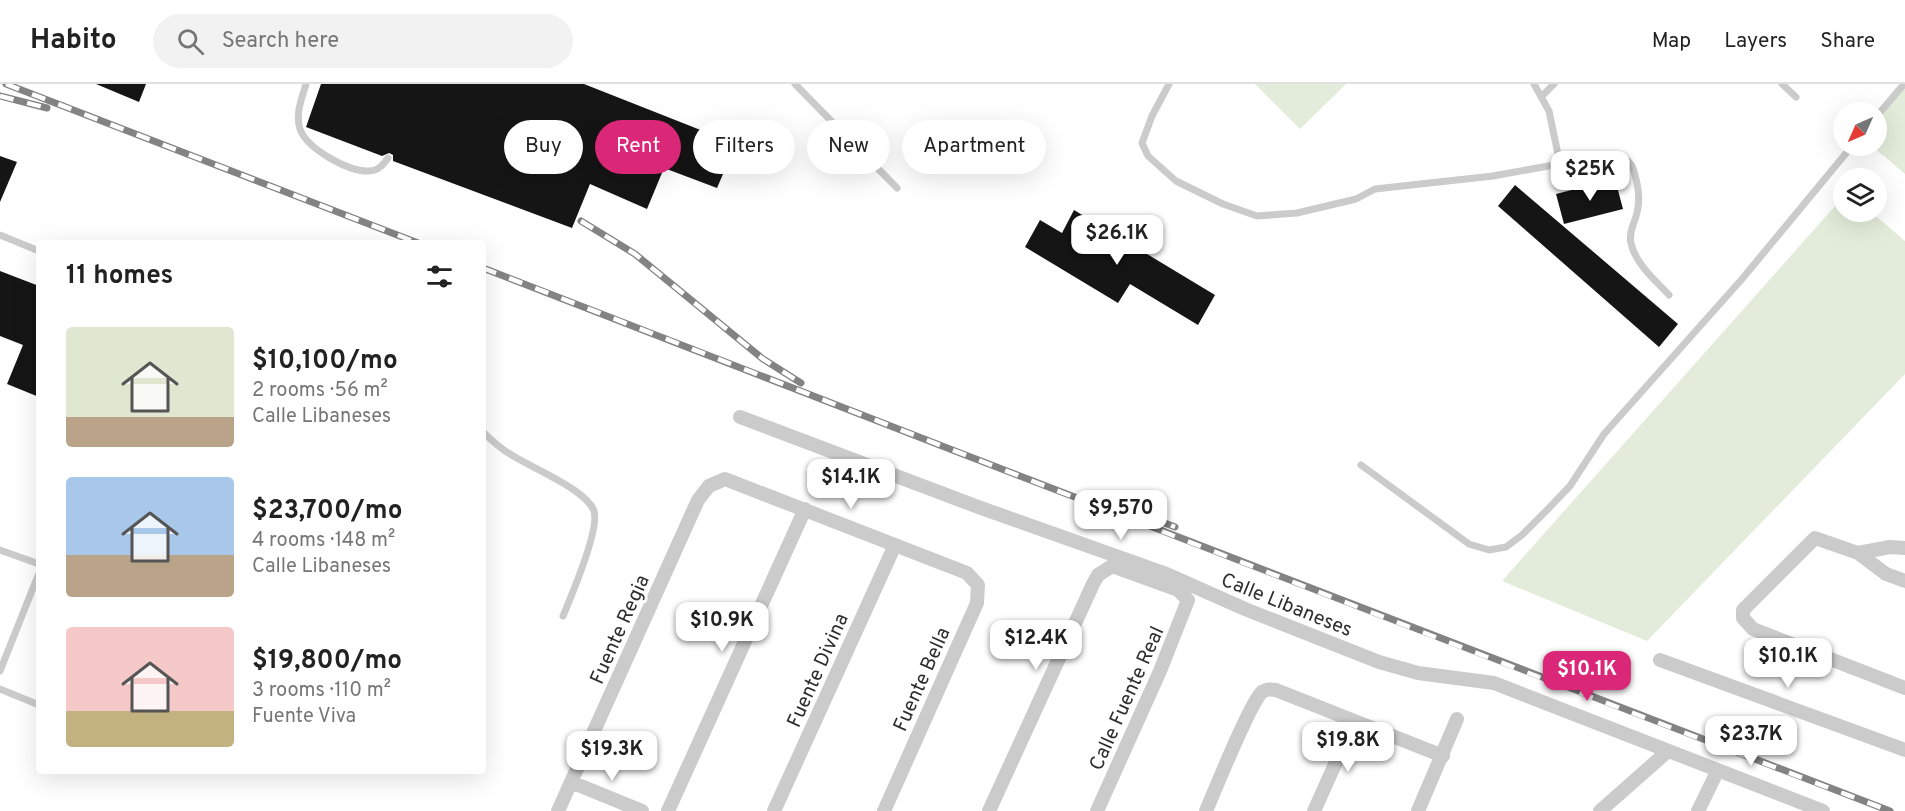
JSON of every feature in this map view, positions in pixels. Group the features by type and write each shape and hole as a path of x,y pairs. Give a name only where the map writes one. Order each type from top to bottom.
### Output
{"street":[{"name":"Calle Libaneses","path":"740,417 1164,573 1245,609 1395,667 1418,673 1494,683 1668,750 1717,772 1822,811"},
{"name":"Fuente Regia","path":"558,811 698,500 714,483 730,480 805,509"},
{"path":"668,811 805,509 895,545"},
{"path":"1905,582 1886,574 1858,553 1815,538 1743,610 1743,618 1753,629 1905,688"},
{"name":"Fuente Bella","path":"884,811 977,603 978,585 975,579 959,571 895,545"},
{"name":"Fuente Divina","path":"774,811 895,545"},
{"path":"1858,553 1890,547 1905,548"},
{"name":"Calle Fuente Real","path":"989,811 1093,584 1103,570 1112,566 1178,590 1188,600 1165,661 1097,811"},
{"path":"1660,660 1905,750"},
{"path":"1206,811 1260,694 1266,690 1276,690 1443,756"},
{"path":"1418,811 1457,719"},
{"path":"1314,811 1354,722"},
{"path":"1600,811 1668,750"},
{"path":"1698,811 1717,772"},
{"path":"571,782 642,811"}],"lane":[{"path":"306,84 299,106 300,129 316,150 333,160 369,171 382,166 388,159"},
{"path":"795,84 897,188"},
{"path":"1169,84 1152,116 1142,143 1148,156 1176,181 1223,204 1257,216 1297,213 1356,199 1375,189 1493,176 1564,163 1587,164 1614,158 1625,159 1630,163 1639,197 1638,210 1630,231 1631,245 1642,265 1669,295"},
{"path":"1534,84 1549,111 1557,155 1564,163"},
{"path":"1542,96 1554,84"},
{"path":"1782,84 1796,97"},
{"path":"1887,104 1904,84"},
{"path":"1361,465 1469,544 1490,550 1506,547 1522,535 1570,486 1604,434 1742,279 1844,156"},
{"path":"0,235 36,250"},
{"path":"486,434 513,456 570,488 587,501 594,511 595,522 577,582 563,616"},
{"path":"0,550 36,563"},
{"path":"0,671 36,581"},
{"path":"0,689 36,704"}],"green space":[{"path":"1255,84 1346,84 1300,129"},
{"path":"1905,84 1905,174 1884,156 1887,156 1887,106"},
{"path":"1833,208 1833,222 1883,222 1905,241 1905,374 1647,641 1502,581"}],"building":[{"path":"96,84 146,84 139,102"},
{"path":"321,84 584,84 675,120 595,120 595,174 662,174 647,209 590,184 572,228 393,161 393,155 389,153 382,156 306,127"},
{"path":"681,122 693,127 693,174 723,174 717,188 680,174"},
{"path":"0,156 17,162 0,202"},
{"path":"1615,179 1623,209 1564,224 1556,194"},
{"path":"1515,185 1678,324 1659,347 1498,206"},
{"path":"1074,210 1215,295 1198,325 1130,284 1118,303 1025,247 1040,220 1062,233"},
{"path":"0,271 36,285 36,396 7,384 23,345 0,336"}],"railway":[{"path":"6,84 410,240"},
{"path":"0,96 47,108"},
{"path":"581,221 635,254 763,359 801,383"},
{"path":"486,269 1890,811"},
{"path":"1119,505 1175,527"}]}
